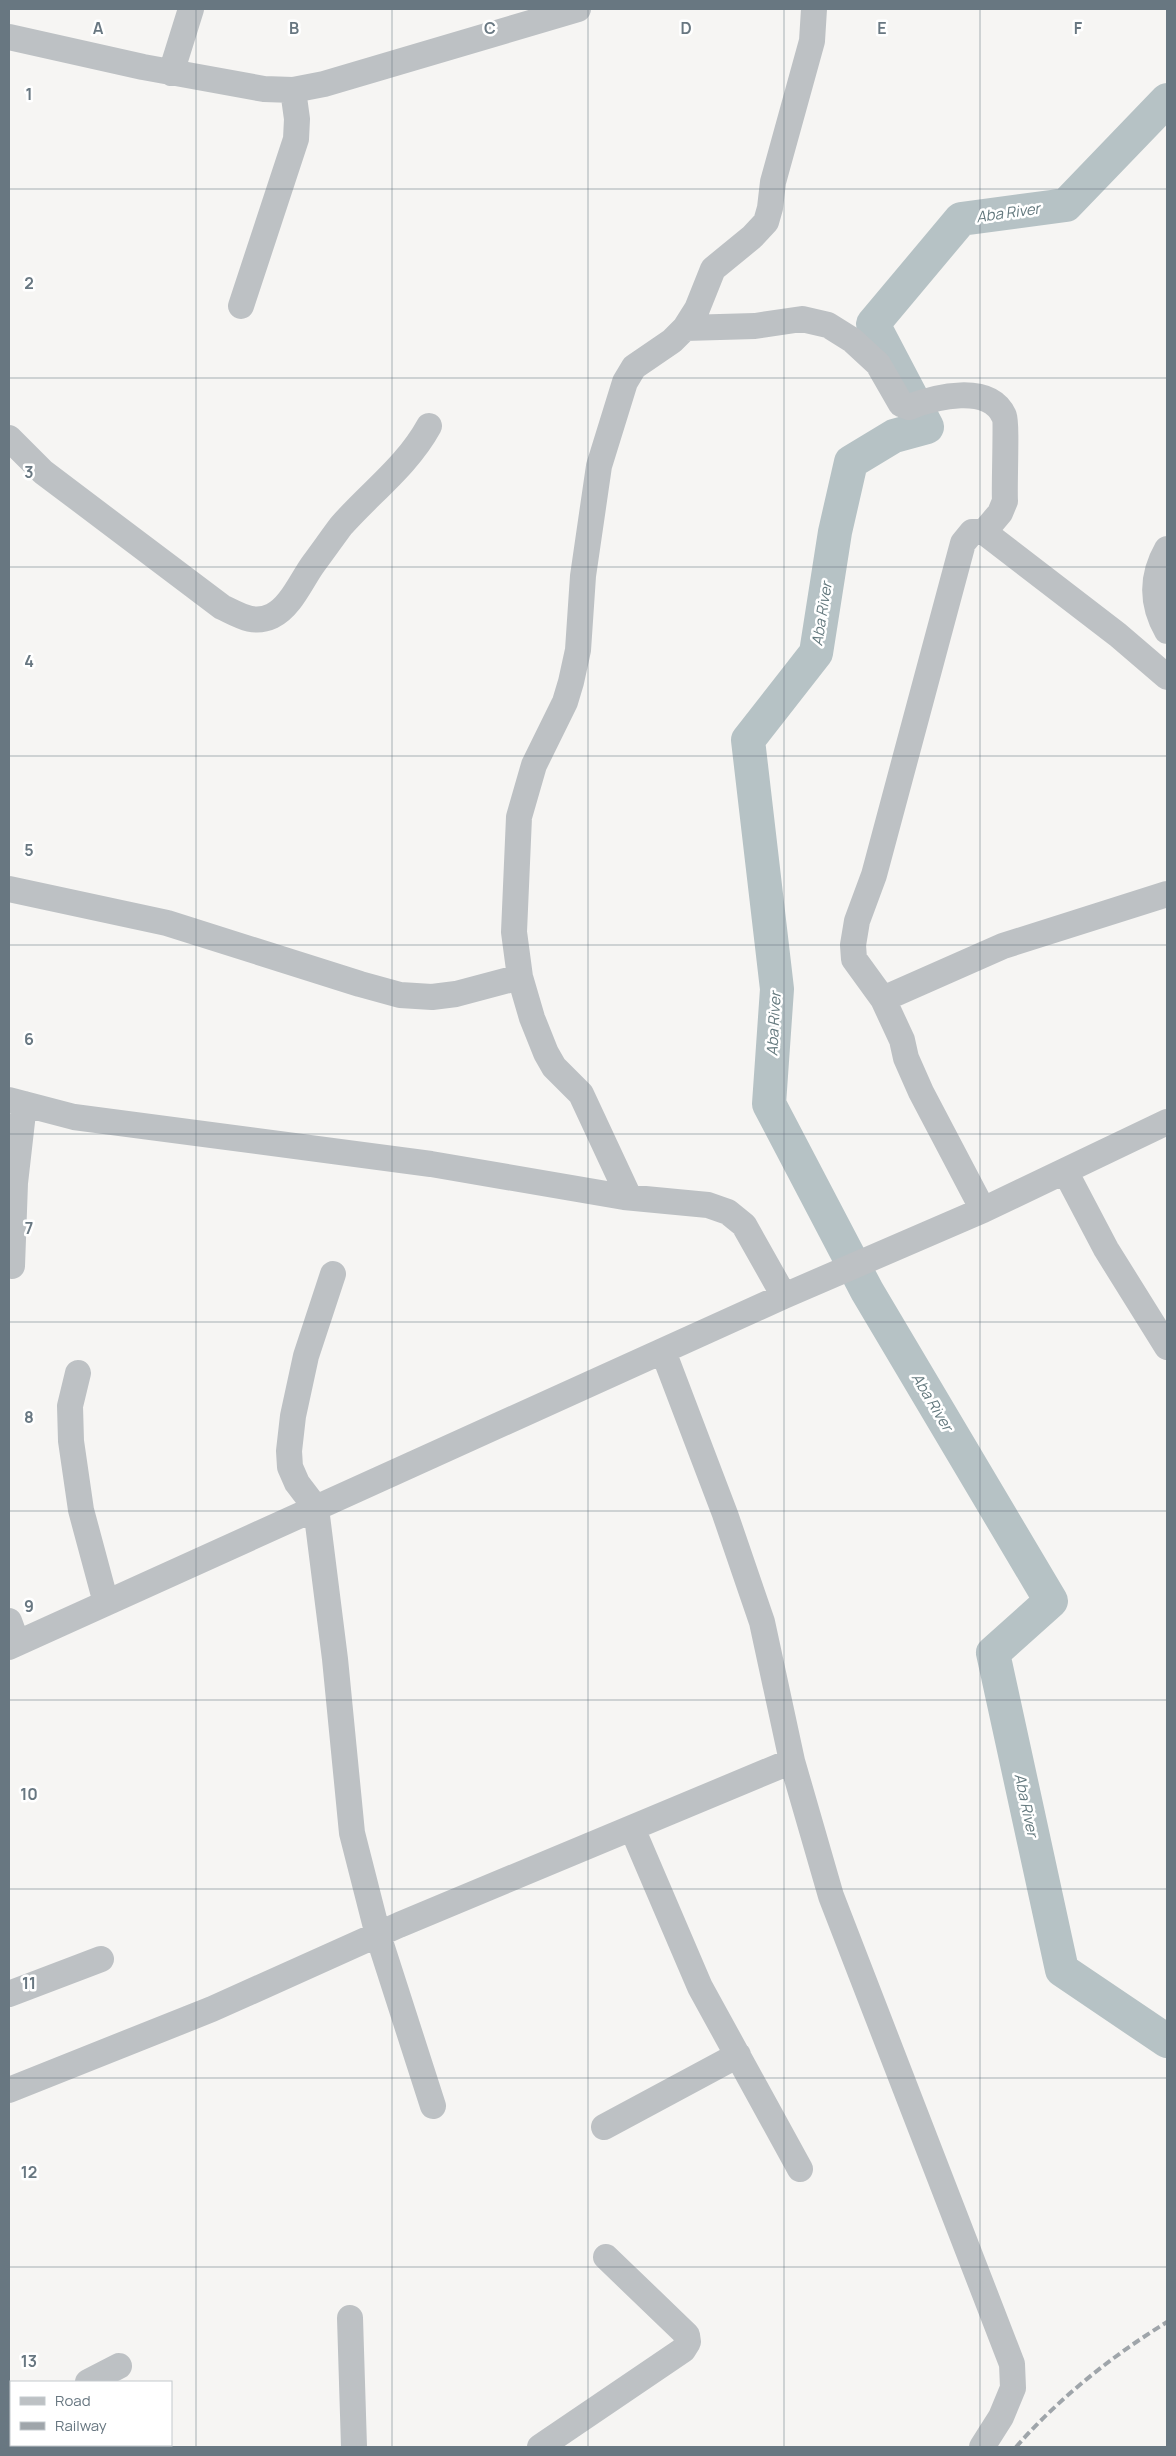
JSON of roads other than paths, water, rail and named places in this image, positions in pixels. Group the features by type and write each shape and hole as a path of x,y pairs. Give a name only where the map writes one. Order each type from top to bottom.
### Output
{"street":[{"path":"171,72 191,9"},
{"path":"9,37 171,72 264,89 293,90 324,84 578,9"},
{"path":"629,1198 582,1094 554,1067 546,1053 532,1018 520,977 514,918 518,817 534,765 565,702 571,682 578,650 583,576 599,466 625,382 634,367 672,341 685,328 697,309 713,269 752,237 766,222 778,164 812,41 814,9"},
{"path":"241,306 296,139 297,119 293,90"},
{"path":"685,328 755,326 802,319 820,323 828,325 852,340 878,364 901,404 909,407 926,400 971,396 987,399 997,406 1005,418 1005,502 1000,513 984,532"},
{"path":"9,438 43,472 222,607 247,619 260,620 274,615 284,607 341,526 404,463 420,443 428,426"},
{"path":"984,1210 921,1092 906,1058 902,1040 883,999 854,959 853,945 857,921 874,875 963,543 972,532 984,532 1095,616 1167,677"},
{"path":"1167,549 1159,563 1154,583 1154,596 1161,620 1167,631"},
{"path":"9,890 167,923 400,995 432,997 456,994 520,977"},
{"path":"883,999 1003,946 1167,894"},
{"path":"12,1266 16,1102 74,1117 431,1164 629,1198 708,1205 728,1212 744,1224 784,1296"},
{"path":"12,1637 106,1603 784,1296 984,1210 1167,1122"},
{"path":"1066,1171 1106,1249 1167,1347"},
{"path":"333,1274 306,1356 292,1416 289,1451 290,1467 297,1482 316,1508 335,1659 352,1833 378,1934 434,2106"},
{"path":"663,1351 725,1514 762,1622 792,1761 831,1896 1012,2364 1013,2388 1001,2417 982,2447"},
{"path":"78,1373 70,1406 71,1441 81,1510 106,1603"},
{"path":"9,2090 212,2009 378,1934 792,1761"},
{"path":"632,1828 700,1987 800,2169"},
{"path":"9,1994 100,1958"},
{"path":"604,2127 738,2055"},
{"path":"540,2447 683,2350 688,2342 687,2335 606,2257"},
{"path":"350,2318 354,2447"},
{"path":"90,2381 119,2366"}],"waterway":[{"name":"Aba River","path":"1167,100 1066,205 961,219 873,324 927,427 894,436 851,462 835,532 816,653 748,740 777,989 769,1104 867,1291 1051,1601 993,1653 1062,1970 1167,2041"}],"railway":[{"path":"1016,2447 1050,2412 1087,2379 1126,2349 1167,2322"}]}
